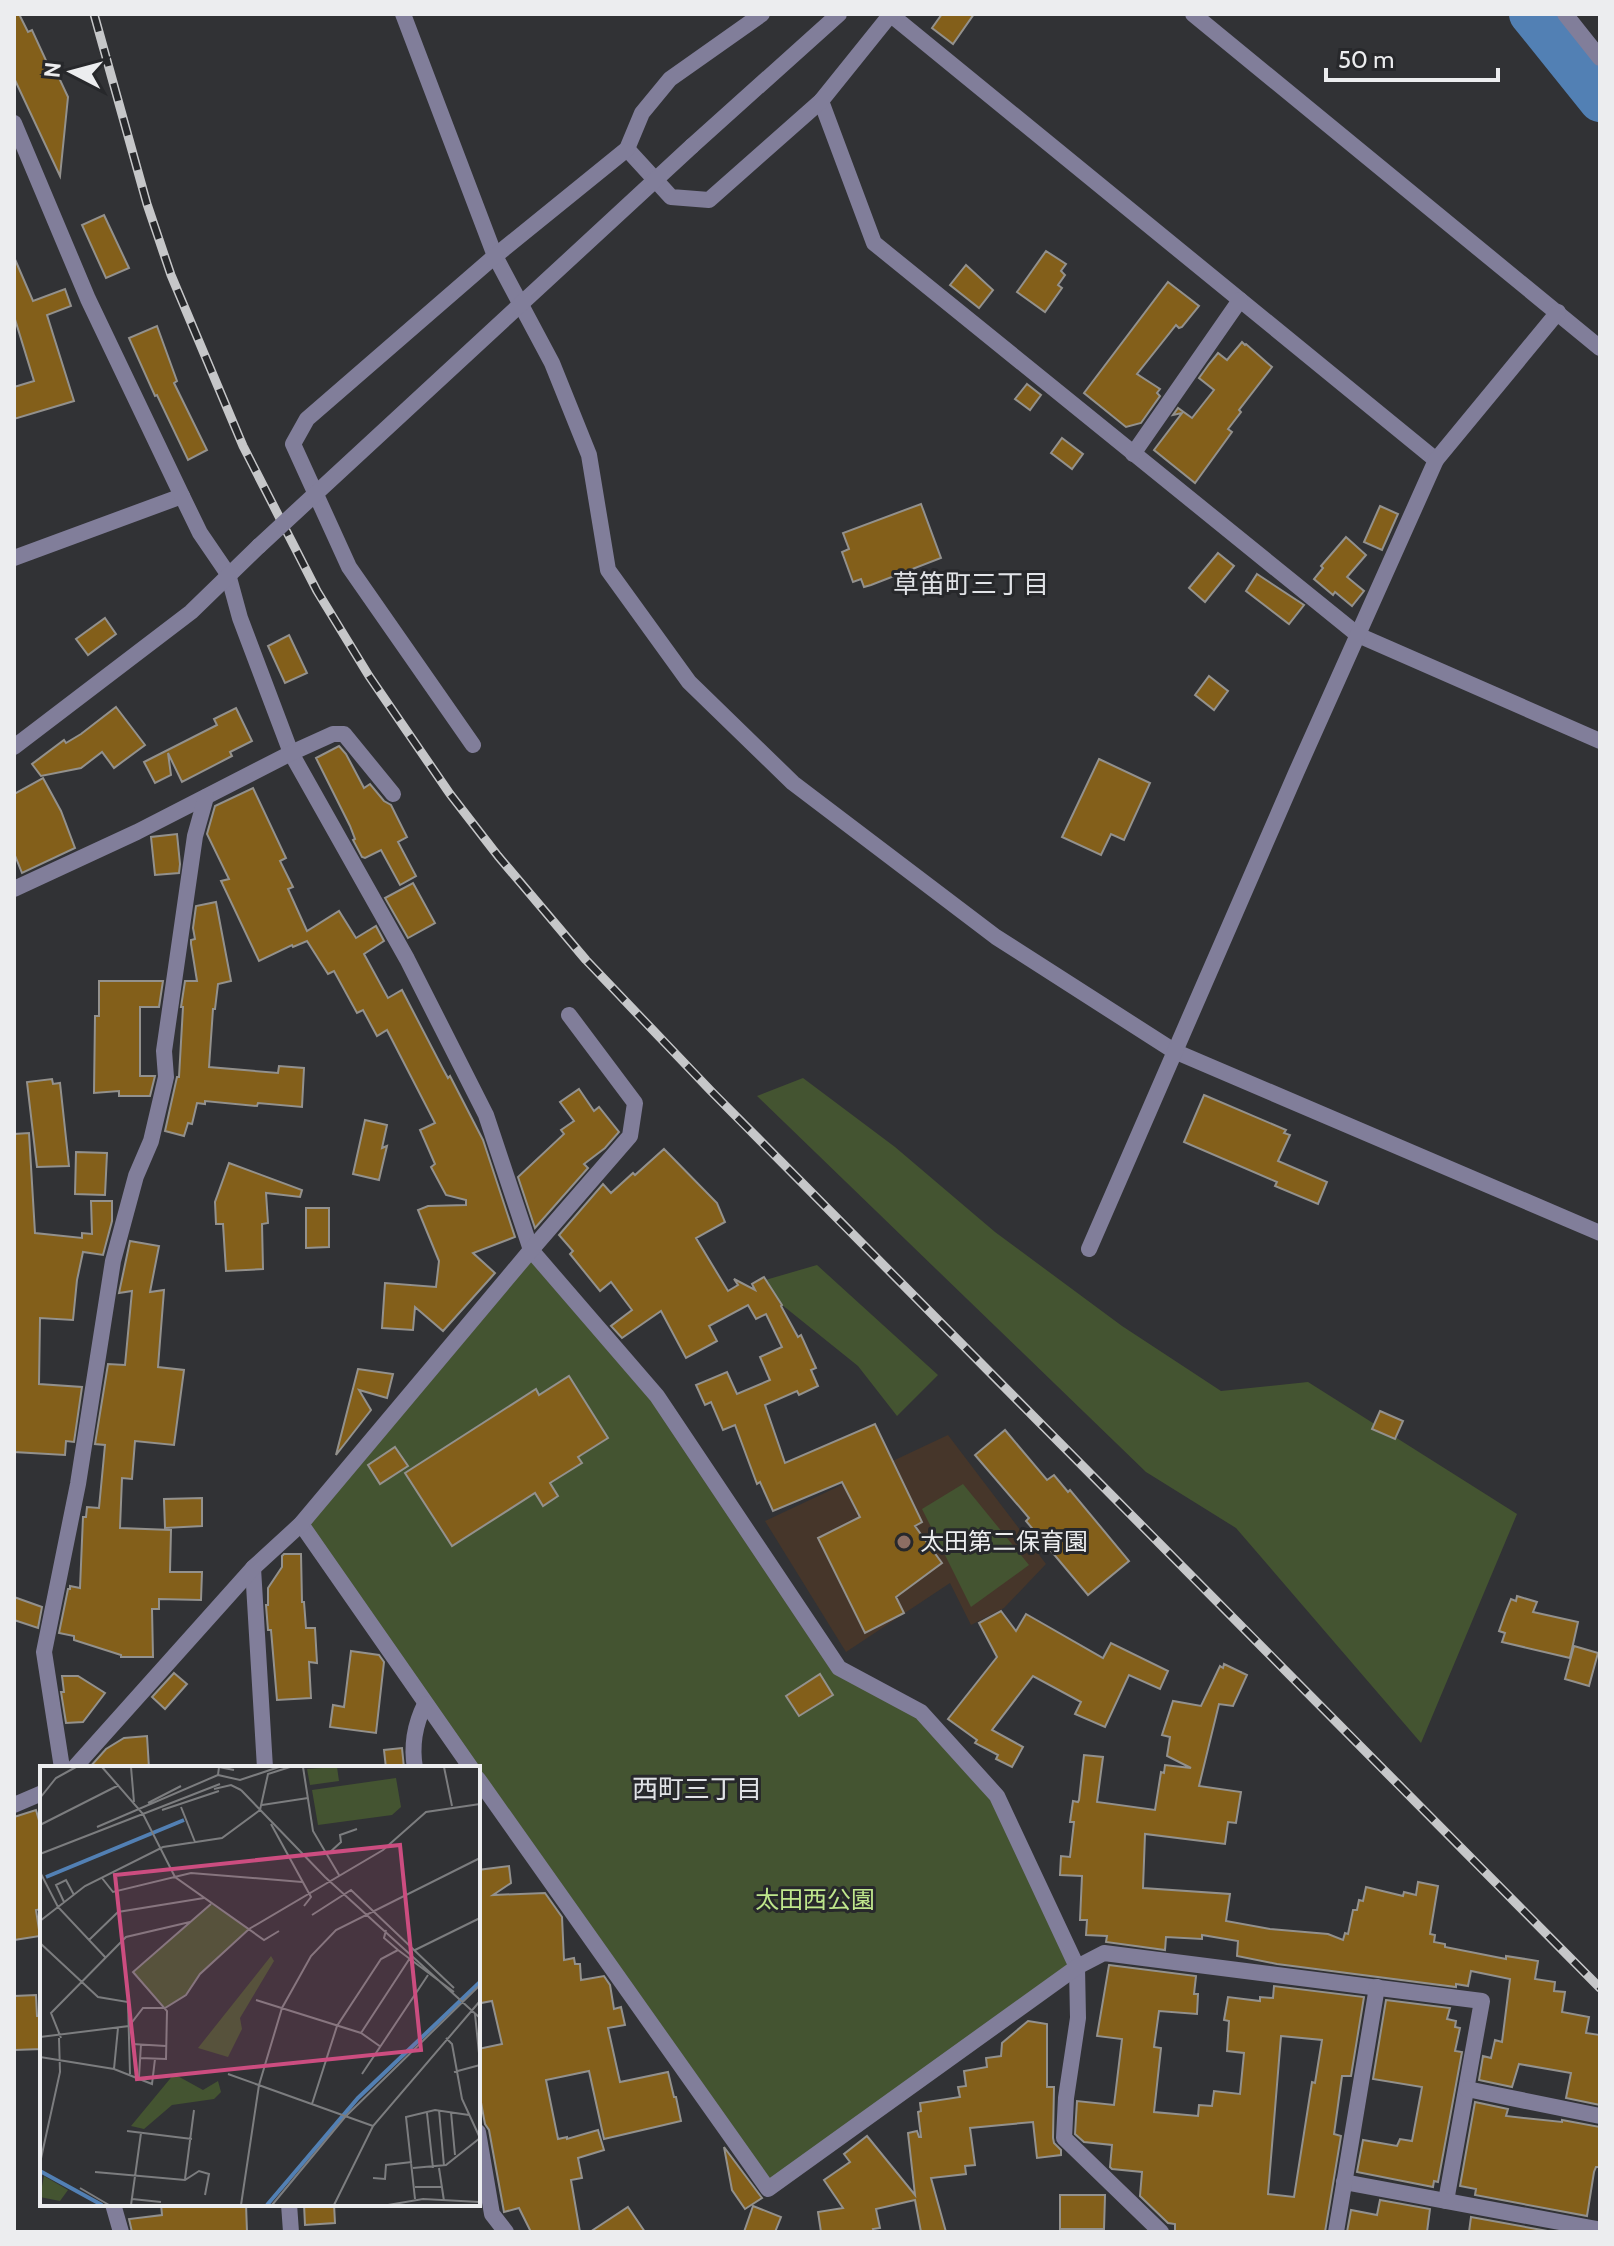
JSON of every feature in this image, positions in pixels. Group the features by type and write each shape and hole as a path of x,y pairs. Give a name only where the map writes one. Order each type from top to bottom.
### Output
{"street":[{"path":"403,14 495,256 552,363 589,455 608,570 689,682 793,783 996,937 1174,1051 1600,1233"},
{"path":"473,745 349,567 293,444 307,419 495,256 627,149 642,113 670,79 762,14"},
{"path":"14,747 191,612 228,574 839,14"},
{"path":"627,149 671,197 709,200 821,101 890,14 1436,460"},
{"path":"1193,14 1600,348"},
{"path":"1565,14 1600,58"},
{"path":"821,101 874,243 1358,635 1600,741"},
{"path":"14,123 88,299 200,533 228,574 240,618 291,753 407,959 486,1115 531,1250 657,1396 839,1668 921,1712 997,1796 1077,1967 1078,2018 1066,2098 1064,2138 1161,2232"},
{"path":"1133,454 1240,300"},
{"path":"1089,1249 1436,460 1558,312"},
{"path":"14,558 182,496"},
{"path":"14,889 137,832 333,734 344,734 393,794"},
{"path":"62,1766 44,1652 78,1484 113,1261 136,1176 151,1141 166,1077 164,1051 195,836 206,797"},
{"path":"76,1766 253,1568 301,1524 630,1136 635,1103 569,1015"},
{"path":"301,1524 470,1766"},
{"path":"253,1568 265,1766"},
{"path":"415,1766 416,1723 425,1704"},
{"path":"480,1782 768,2189 1077,1967 1104,1953 1482,2001 1446,2201"},
{"path":"14,1805 40,1794"},
{"path":"1336,2232 1377,1987"},
{"path":"1467,2089 1600,2116"},
{"path":"480,2144 492,2214 506,2232"},
{"path":"1344,2182 1597,2227"},
{"path":"114,2206 121,2232"},
{"path":"289,2206 291,2232"}],"shaded area":[{"name":"太田第二保育園","path":"948,1435 1046,1564 1004,1608 971,1625 950,1583 846,1652 765,1521"}],"green space":[{"path":"803,1078 895,1147 995,1232 1122,1326 1221,1391 1308,1382 1517,1514 1421,1743 1236,1528 1146,1472 757,1096"},
{"name":"太田西公園","path":"531,1250 657,1396 839,1668 921,1712 997,1796 1077,1967 768,2189 480,1779 480,1766 471,1766 301,1524"},
{"path":"817,1265 938,1375 897,1416 858,1366 755,1283"},
{"path":"963,1484 1029,1565 971,1607 922,1509"}],"building":[{"path":"14,14 19,14 28,32 32,30 49,67 53,65 68,97 60,176 14,78"},
{"path":"942,14 974,14 953,44 932,28"},
{"path":"104,215 129,268 106,278 82,225"},
{"path":"1046,251 1066,264 1061,271 1065,275 1058,285 1062,288 1045,312 1017,292"},
{"path":"14,257 33,301 65,289 71,306 47,315 74,401 14,419 14,387 34,381 14,316"},
{"path":"966,265 993,290 979,308 950,285"},
{"path":"1168,282 1199,306 1182,327 1176,325 1137,374 1160,389 1157,393 1160,396 1141,423 1126,427 1084,393"},
{"path":"157,326 177,381 174,383 207,450 188,460 129,338"},
{"path":"1242,342 1272,367 1239,410 1241,412 1228,429 1232,432 1195,483 1154,450 1182,413 1173,415 1178,408 1192,418 1214,390 1199,378 1209,364 1218,353 1227,360"},
{"path":"1027,384 1041,395 1030,410 1015,399"},
{"path":"1062,438 1083,454 1072,469 1051,453"},
{"path":"921,504 941,558 864,587 861,579 853,582 842,552 849,549 843,533"},
{"path":"1380,506 1398,514 1382,550 1364,542"},
{"path":"1346,537 1366,555 1347,577 1364,591 1352,606 1314,579"},
{"path":"1218,553 1234,566 1205,602 1189,588"},
{"path":"1257,574 1304,605 1289,624 1246,591"},
{"path":"105,618 116,634 88,655 76,639"},
{"path":"289,635 307,673 285,683 268,646"},
{"path":"1209,676 1228,691 1214,710 1195,695"},
{"path":"116,707 145,745 114,768 102,752 81,768 41,776 32,764 64,740 66,743 81,734"},
{"path":"236,708 252,741 230,752 232,756 182,782 168,753 171,775 155,783 144,762 217,725 214,719"},
{"path":"339,746 364,788 370,784 391,805 407,837 398,842 416,876 400,885 381,850 362,857 316,758"},
{"path":"1099,759 1150,783 1124,840 1111,834 1101,855 1062,837"},
{"path":"43,778 61,811 75,848 22,873 14,853 14,794"},
{"path":"253,788 286,858 280,861 293,887 288,889 307,931 339,911 356,938 376,926 384,941 364,954 388,998 402,990 483,1140 515,1237 473,1253 495,1273 443,1331 415,1307 413,1330 382,1328 385,1283 436,1287 439,1261 418,1210 428,1206 466,1205 466,1200 446,1195 431,1167 435,1164 420,1130 435,1123 387,1030 377,1036 363,1010 357,1013 334,971 328,974 307,941 259,961 221,881 229,879 207,834 215,806"},
{"path":"177,834 179,873 155,875 151,837"},
{"path":"413,883 435,923 408,938 385,898"},
{"path":"216,902 231,981 218,984 209,1067 278,1073 279,1066 304,1068 302,1107 205,1101 205,1104 197,1103 192,1124 188,1123 184,1136 165,1131 179,1077 181,1007 185,981 197,981 191,944 191,940 195,939 196,906"},
{"path":"99,981 163,981 159,1007 140,1007 140,1076 155,1076 150,1096 119,1096 119,1091 94,1093 95,1016 99,1016"},
{"path":"52,1079 53,1084 60,1083 69,1166 37,1167 27,1082"},
{"path":"579,1089 594,1111 599,1107 619,1132 584,1164 588,1168 535,1228 518,1177 564,1134 561,1130 574,1121 560,1102"},
{"path":"1204,1095 1286,1130 1284,1133 1290,1135 1278,1161 1327,1182 1318,1204 1275,1186 1277,1182 1184,1142"},
{"path":"365,1120 387,1125 382,1148 387,1146 379,1180 353,1174"},
{"path":"29,1133 35,1233 82,1238 82,1233 92,1234 91,1201 112,1201 112,1221 103,1255 83,1252 73,1320 40,1318 39,1384 82,1387 74,1442 66,1441 65,1455 14,1452 14,1134"},
{"path":"664,1149 717,1203 725,1222 696,1238 728,1291 738,1285 734,1279 755,1290 752,1284 764,1277 798,1337 801,1335 816,1368 811,1370 818,1386 765,1405 785,1463 875,1424 922,1522 915,1526 942,1563 896,1597 904,1613 865,1633 818,1538 860,1517 842,1482 773,1511 760,1482 757,1484 735,1425 723,1430 711,1402 705,1405 696,1385 727,1372 737,1394 770,1380 760,1357 782,1347 766,1314 756,1319 748,1305 709,1326 717,1341 686,1358 661,1311 622,1338 611,1326 632,1310 611,1282 600,1291 559,1235 603,1184 611,1193"},
{"path":"76,1152 107,1153 105,1195 75,1194"},
{"path":"229,1163 302,1190 300,1197 266,1193 268,1223 262,1224 263,1269 226,1271 223,1224 216,1224 215,1202"},
{"path":"306,1208 329,1208 329,1247 306,1248"},
{"path":"130,1241 159,1246 150,1292 164,1290 158,1367 184,1370 174,1445 135,1441 132,1479 122,1478 120,1528 171,1530 170,1572 202,1572 201,1600 159,1599 159,1609 152,1609 153,1657 121,1657 74,1640 74,1636 59,1633 68,1589 70,1586 80,1588 83,1517 86,1517 87,1507 99,1508 105,1445 95,1444 108,1364 125,1365 132,1291 119,1293"},
{"path":"358,1369 393,1374 387,1398 359,1390 371,1410 336,1455"},
{"path":"569,1376 608,1438 578,1457 582,1463 550,1483 558,1496 543,1506 535,1493 452,1546 405,1473 536,1389 539,1395"},
{"path":"1380,1411 1403,1421 1395,1439 1372,1429"},
{"path":"1005,1430 1047,1480 1054,1475 1068,1492 1070,1490 1129,1561 1088,1595 1026,1521 1029,1518 975,1455"},
{"path":"395,1447 408,1466 380,1484 368,1465"},
{"path":"202,1498 202,1526 165,1528 164,1499"},
{"path":"284,1554 301,1554 306,1628 315,1628 317,1663 309,1662 311,1698 277,1700 266,1605 268,1588 282,1567"},
{"path":"1517,1596 1537,1602 1533,1612 1578,1622 1570,1658 1502,1642 1505,1633 1499,1631 1511,1599 1516,1601"},
{"path":"14,1597 42,1607 38,1628 14,1620"},
{"path":"1001,1611 1016,1631 1026,1614 1103,1658 1111,1643 1168,1671 1160,1689 1129,1675 1105,1727 1075,1714 1081,1702 1033,1676 992,1730 1023,1747 1012,1767 996,1759 998,1755 975,1743 977,1740 948,1719 997,1657 979,1623"},
{"path":"1574,1646 1598,1653 1589,1686 1565,1679"},
{"path":"351,1651 379,1655 384,1662 376,1733 330,1727 333,1705 344,1707"},
{"path":"1224,1664 1247,1675 1233,1706 1219,1704 1199,1786 1241,1792 1236,1823 1228,1822 1225,1844 1145,1834 1143,1888 1230,1894 1226,1921 1328,1934 1343,1940 1345,1933 1348,1934 1353,1910 1357,1910 1359,1900 1363,1901 1366,1887 1403,1896 1404,1892 1416,1895 1418,1882 1438,1886 1430,1934 1435,1935 1434,1942 1506,1959 1506,1956 1538,1961 1535,1979 1555,1982 1554,1991 1565,1992 1562,2012 1589,2017 1586,2033 1600,2035 1600,2105 1566,2098 1571,2073 1519,2064 1512,2087 1479,2080 1483,2056 1491,2058 1495,2040 1502,2042 1510,1979 1471,1971 1468,1986 1456,1984 1456,1987 1237,1956 1238,1941 1202,1935 1202,1939 1166,1937 1165,1950 1106,1942 1107,1936 1086,1935 1087,1920 1080,1920 1082,1876 1060,1875 1061,1856 1070,1857 1074,1822 1070,1822 1073,1801 1079,1800 1084,1755 1103,1757 1097,1802 1155,1810 1165,1765 1191,1768 1167,1756 1170,1737 1162,1735 1173,1701 1201,1706 1220,1666 1223,1668"},
{"path":"174,1673 187,1684 165,1709 152,1697"},
{"path":"820,1674 833,1695 799,1716 786,1696"},
{"path":"62,1676 78,1676 105,1693 83,1722 66,1723"},
{"path":"147,1736 149,1766 91,1766 106,1749 124,1738"},
{"path":"402,1748 404,1766 386,1766 384,1750"},
{"path":"36,1810 40,1824 40,1909 36,1910 40,1936 14,1940 14,1817"},
{"path":"509,1866 511,1883 493,1895 545,1893 562,1917 564,1960 574,1958 575,1964 580,1964 581,1980 604,1976 610,1985 614,2009 621,2007 625,2025 608,2028 620,2082 668,2072 676,2097 681,2121 604,2139 589,2071 546,2080 558,2139 598,2130 604,2150 578,2158 582,2178 571,2180 580,2232 531,2232 519,2208 504,2212 480,2097 480,2049 502,2044 492,2001 481,2003 480,1999 480,1870"},
{"path":"1109,1965 1196,1976 1194,1994 1198,1994 1197,2014 1159,2011 1154,2047 1161,2048 1154,2112 1198,2116 1199,2105 1212,2106 1214,2091 1240,2094 1244,2053 1227,2051 1229,2021 1224,2020 1228,1997 1260,2001 1260,1997 1273,1998 1274,1986 1364,1997 1351,2076 1342,2076 1334,2134 1341,2136 1325,2232 1175,2231 1175,2224 1168,2223 1140,2196 1142,2172 1112,2169 1112,2145 1084,2142 1075,2134 1077,2101 1114,2105 1122,2039 1097,2036","holes":["1281,2036 1322,2040 1315,2083 1312,2082 1294,2197 1268,2194"]},
{"path":"36,1995 37,2016 40,2016 40,2049 14,2050 14,1996"},
{"path":"1386,2000 1450,2008 1447,2019 1456,2021 1455,2027 1460,2028 1455,2051 1462,2052 1438,2182 1434,2181 1433,2187 1357,2172 1363,2140 1397,2146 1400,2139 1412,2141 1422,2087 1373,2079"},
{"path":"1028,2021 1047,2024 1047,2087 1054,2087 1053,2138 1061,2155 1037,2158 1033,2122 970,2128 975,2165 965,2166 966,2174 931,2178 946,2232 921,2232 915,2200 876,2209 880,2228 873,2229 874,2232 821,2232 818,2212 843,2208 824,2180 850,2162 844,2154 867,2136 915,2195 908,2133 917,2131 921,2137 920,2103 960,2097 958,2087 966,2086 964,2071 987,2067 986,2058 1001,2056 1002,2043"},
{"path":"1475,2102 1508,2109 1506,2116 1562,2120 1600,2127 1600,2167 1596,2167 1594,2172 1587,2216 1475,2195 1476,2189 1460,2186"},
{"path":"724,2147 762,2198 745,2209 732,2190"},
{"path":"1060,2195 1105,2195 1104,2229 1060,2229"},
{"path":"1380,2200 1430,2209 1427,2232 1347,2232 1351,2210 1377,2215"},
{"path":"161,2206 246,2206 247,2232 132,2232 129,2219 162,2215"},
{"path":"304,2206 334,2206 335,2223 305,2225"},
{"path":"753,2206 781,2217 775,2232 744,2232"},
{"path":"628,2207 645,2232 590,2232"},
{"path":"1471,2217 1553,2232 1469,2232"}],"waterway":[{"path":"1530,14 1600,101"}],"railway":[{"path":"94,14 147,204 171,275 243,446 317,591 369,676 450,794 586,960 711,1091 1600,1988"}],"place":[{"name":"太田第二保育園","path":"904,1542"}],"district":[{"name":"草笛町三丁目","path":"971,584"},
{"name":"西町三丁目","path":"697,1789"}]}
